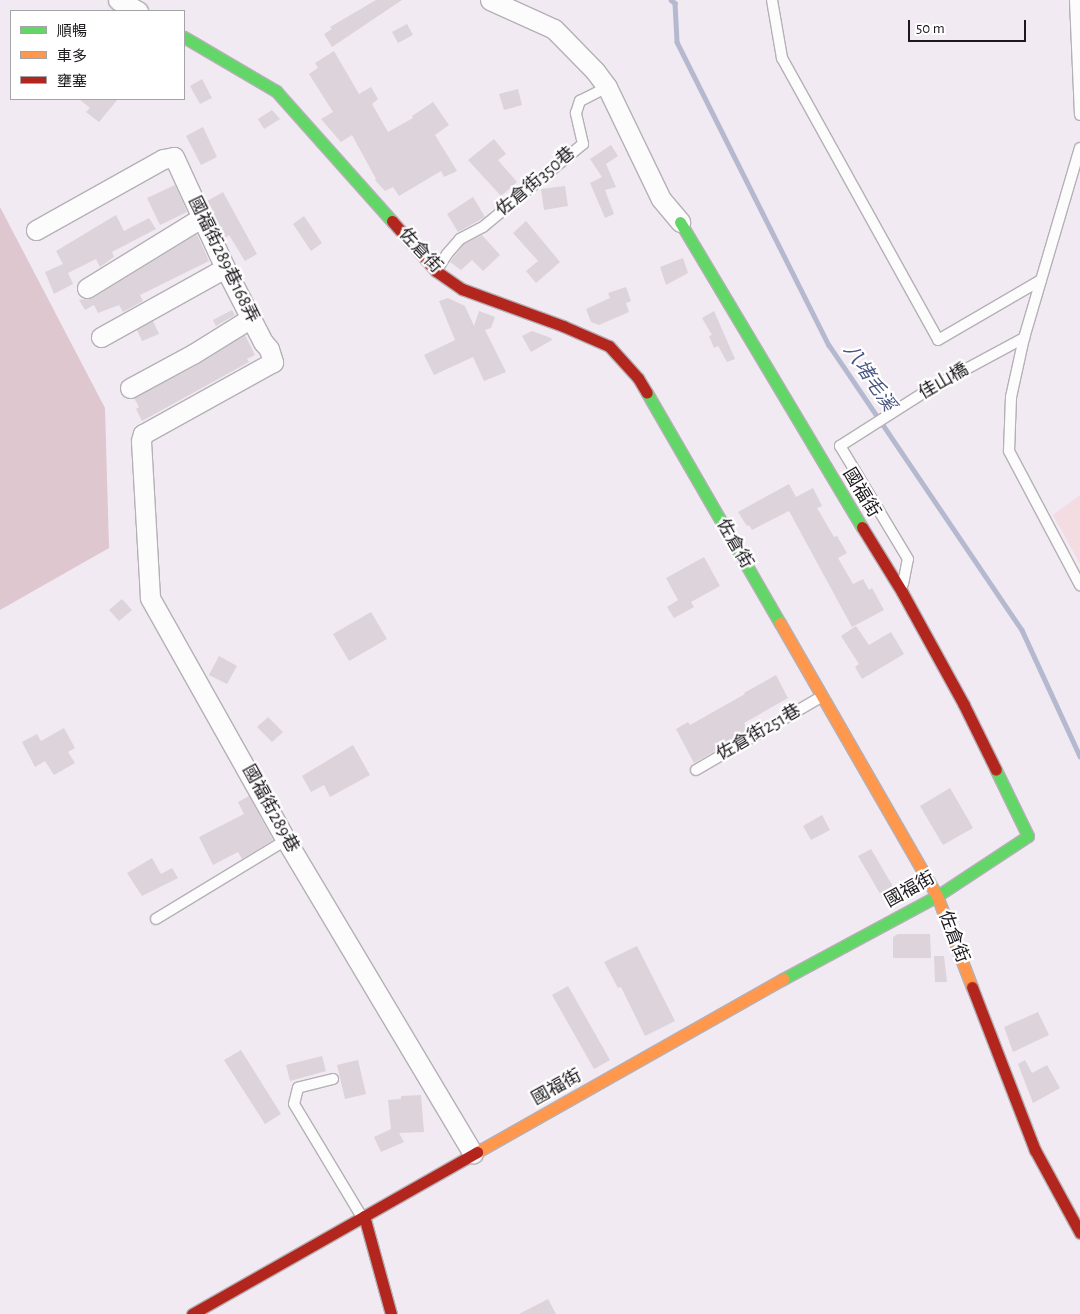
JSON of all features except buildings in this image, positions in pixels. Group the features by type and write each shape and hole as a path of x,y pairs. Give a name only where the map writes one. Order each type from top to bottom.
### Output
{"street":[{"path":"118,0 136,10"},
{"path":"490,0 554,29 595,70 607,87 661,199 680,222"},
{"name":"佐倉街","path":"185,38 276,92 436,272 462,289 563,326 609,346 638,378 937,896 1035,1150 1080,1233"},
{"name":"國福街289巷168弄","path":"36,230 163,159 174,157 225,268 269,349 273,362 147,431 143,434 141,441"},
{"path":"87,288 201,218"},
{"name":"國福街","path":"192,1314 803,968 937,896 1028,836 964,705 902,592 757,354 680,222"},
{"path":"101,337 225,268"},
{"path":"130,388 193,354 251,318"},
{"name":"國福街289巷","path":"141,441 150,598 286,840 473,1154"},
{"path":"363,1216 391,1314"}],"lane":[{"path":"772,0 782,58 938,340 1041,280"},
{"path":"1075,0 1080,114"},
{"name":"佐倉街350巷","path":"436,272 447,254 460,240 483,227 583,144 576,112 580,101 607,87"},
{"path":"1080,148 1024,338 1011,397 1009,451 1080,585"},
{"name":"佳山橋","path":"902,592 908,559 840,446 931,388 998,350 1024,338"},
{"name":"佐倉街251巷","path":"696,770 822,697"},
{"path":"156,919 286,840"},
{"path":"332,1079 298,1088 294,1104 363,1216"}],"shaded area":[{"path":"0,207 105,408 109,548 0,610"},
{"path":"1080,495 1080,564 1053,515"}],"waterway":[{"name":"八堵毛溪","path":"671,0 675,3 677,42 829,345 1022,630 1080,756"}],"traffic: fast":[{"path":"185,38 276,91 392,221"},
{"path":"680,222 862,527"},
{"path":"647,393 780,623"},
{"path":"783,979 937,896 1028,836 996,770"}],"traffic: slow":[{"path":"780,623 937,896 972,987"},
{"path":"477,1152 783,979"}],"traffic: jam":[{"path":"392,221 436,271 462,289 563,326 609,346 638,378 647,393"},
{"path":"862,527 902,592 964,705 996,770"},
{"path":"972,987 1035,1150 1080,1233"},
{"path":"192,1314 477,1152"},
{"path":"364,1216 391,1314"}]}
